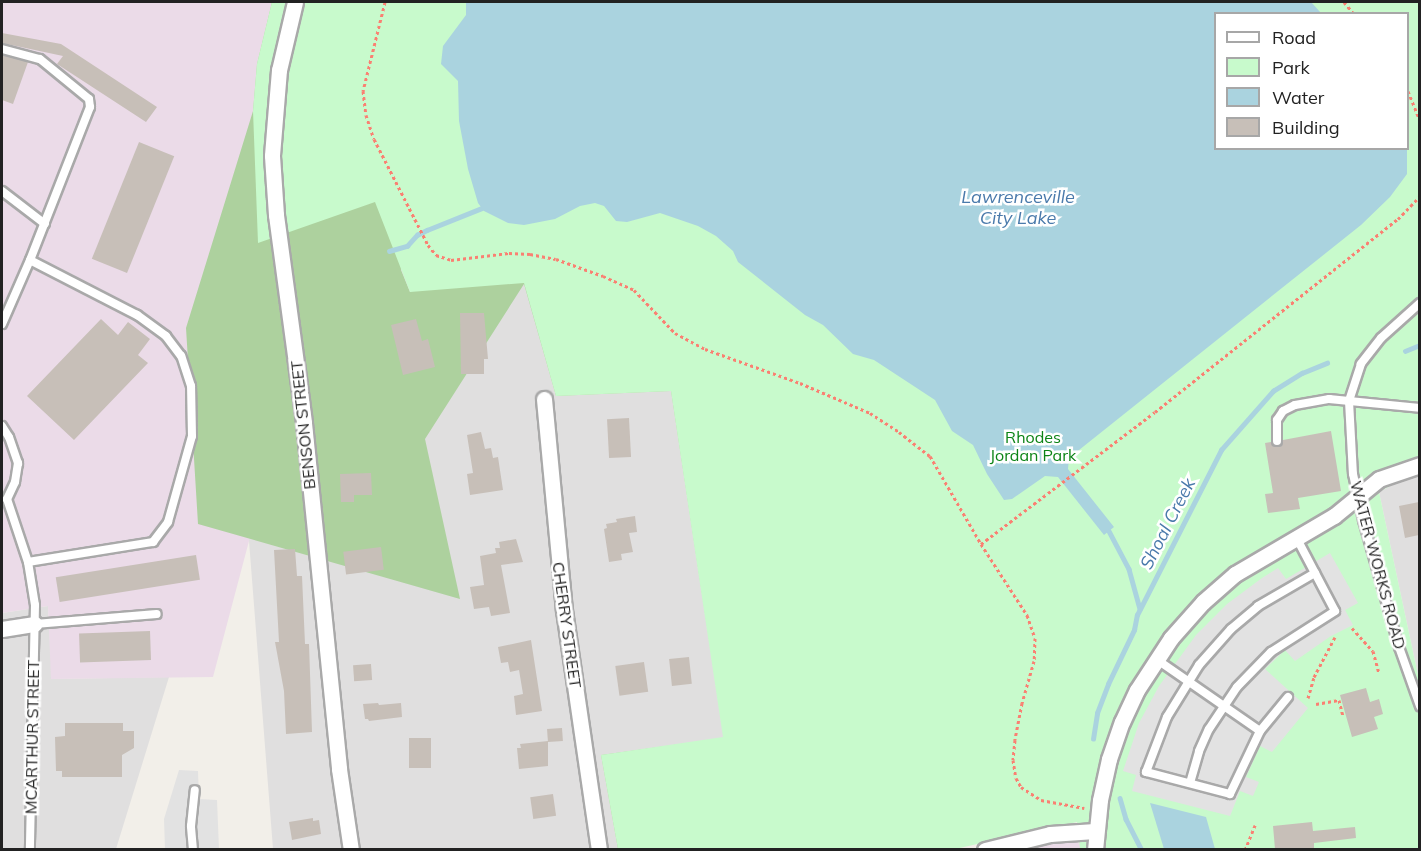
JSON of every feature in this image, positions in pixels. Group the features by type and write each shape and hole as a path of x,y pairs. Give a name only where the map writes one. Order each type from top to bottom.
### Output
{"street":[{"name":"BENSON STREET","path":"295,2 279,70 272,156 276,215 304,423 339,769 351,849"},
{"name":"CHERRY STREET","path":"544,399 564,610 599,849"},
{"path":"1095,849 1095,831 1109,759 1132,701 1171,638 1211,595 1235,574 1334,516 1379,479 1419,465"},
{"path":"2,629 35,624"},
{"path":"985,849 1050,834 1095,831"}],"lane":[{"path":"2,49 40,59 89,99 90,107 45,224 2,324"},
{"path":"2,192 45,224"},
{"path":"28,562 153,542 168,522 192,436 191,386 182,356 166,336 137,315 30,260"},
{"name":"WATER WORKS ROAD","path":"1419,303 1370,350 1360,364 1349,400 1353,474 1399,646 1419,706"},
{"path":"1277,441 1276,423 1286,408 1329,399 1419,408"},
{"path":"2,426 9,437 18,464 15,482 2,508"},
{"name":"MCARTHUR STREET","path":"7,498 28,562 35,605 30,849"},
{"path":"1190,783 1199,751 1223,706 1271,652 1335,611 1296,537"},
{"path":"1288,697 1260,731 1230,794 1146,772 1159,734 1186,681 1214,646 1258,606 1315,573"},
{"path":"35,624 157,614"},
{"path":"1156,659 1260,731"},
{"path":"193,849 191,826 195,790"}],"path":[{"path":"385,2 363,91 364,108 374,140 428,245 436,255 445,259 530,254 556,259 609,278 634,290 667,325 690,341 718,355 800,383 870,413 930,456 981,544 1027,615 1035,638 1034,661 1014,740 1013,760 1016,778 1021,787 1041,800 1086,808"},
{"path":"1409,96 1419,121"},
{"path":"981,544 1062,484 1398,219 1419,196"},
{"path":"1352,628 1375,654 1379,673"},
{"path":"1308,698 1314,677 1335,637"},
{"path":"1316,704 1339,700 1343,716"},
{"path":"1245,849 1255,825"}],"shaded area":[{"path":"2,2 272,2 257,64 253,111 258,243 249,541 213,677 51,679 48,606 2,613"},
{"path":"258,243 524,283 556,396 671,391 724,739 601,755 618,849 273,849 249,541"},
{"path":"1419,474 1419,680 1379,492 1405,478"},
{"path":"1330,553 1358,603 1345,610 1353,625 1331,636 1295,661 1285,650 1265,669 1308,708 1272,752 1260,746 1246,777 1259,782 1253,796 1240,791 1230,816 1132,791 1136,775 1123,771 1139,723 1159,686 1196,635 1227,604 1278,568 1286,579"},
{"path":"48,606 52,679 169,677 116,849 2,849 2,613"},
{"path":"179,770 198,771 199,799 217,800 219,849 165,849 164,819"},
{"path":"1071,838 1080,844 1080,849 1012,850"}],"green space":[{"path":"272,2 466,2 401,270 410,292 567,212 955,849 618,849 601,755 724,738 671,391 556,396 524,284 425,439 460,599 198,524 186,328 253,111 257,64"},
{"name":"Rhodes Jordan Park","path":"272,2 1419,2 1419,474 1405,478 1379,492 1419,680 1419,849 1080,849 1077,822 955,849 618,849 601,755 723,737 671,391 556,396 524,283 410,292 375,202 258,243 253,111 257,64"}],"water":[{"name":"Lawrenceville City Lake","path":"466,2 1311,2 1320,12 1214,12 1214,150 1407,150 1407,174 1390,197 1361,225 1069,458 1068,469 1114,527 1104,535 1058,477 1045,476 1012,499 1004,500 987,474 973,445 952,431 935,400 874,360 853,354 823,325 805,315 738,262 733,251 716,236 698,226 660,213 627,222 616,221 604,206 595,203 580,206 555,219 524,225 508,223 484,211 478,203 468,169 459,121 458,81 441,64 443,46 466,15"},
{"path":"1150,803 1206,817 1215,849 1164,849"}],"building":[{"path":"2,33 61,44 157,107 146,122 57,64 63,56 2,43"},
{"path":"2,55 28,62 13,104 2,100"},
{"path":"139,142 174,156 127,273 92,259"},
{"path":"460,313 484,313 488,359 484,359 484,374 461,374"},
{"path":"101,319 118,335 128,322 150,339 138,355 148,363 74,440 27,396"},
{"path":"416,319 422,341 428,339 435,367 403,375 391,325"},
{"path":"629,418 631,457 609,458 607,419"},
{"path":"1331,431 1341,491 1298,498 1300,509 1268,513 1265,494 1273,493 1265,443 1271,442 1278,447 1283,440"},
{"path":"481,432 485,449 491,448 493,458 498,457 503,490 470,495 467,474 473,473 467,435"},
{"path":"371,473 372,495 354,495 354,502 341,502 340,474"},
{"path":"1419,502 1419,535 1405,538 1399,506"},
{"path":"635,516 637,532 629,533 633,552 621,554 622,560 609,562 604,529 607,528 606,524 617,522 616,519"},
{"path":"516,539 523,562 501,565 510,613 491,616 489,607 474,609 470,587 484,585 480,556 496,553 495,548 500,548 499,542"},
{"path":"381,547 384,570 346,574 343,552"},
{"path":"295,549 297,576 302,576 305,644 309,644 312,732 286,734 284,691 275,642 279,642 274,550"},
{"path":"196,555 200,580 60,602 56,577"},
{"path":"150,631 151,660 80,662 79,633"},
{"path":"531,640 542,711 516,715 514,696 523,694 519,670 510,672 508,662 501,663 498,647"},
{"path":"689,657 692,684 672,686 669,659"},
{"path":"644,662 648,692 619,696 615,666"},
{"path":"371,664 372,680 354,681 353,665"},
{"path":"1366,688 1370,702 1379,699 1383,714 1374,717 1378,729 1352,737 1340,695"},
{"path":"378,703 379,705 401,703 402,717 369,721 365,719 363,704"},
{"path":"65,723 123,723 123,731 134,731 134,748 122,755 122,777 62,777 62,771 56,771 55,737 65,736"},
{"path":"562,728 563,741 548,742 547,729"},
{"path":"409,738 431,738 431,768 409,768"},
{"path":"548,741 548,766 519,769 517,748 521,748 520,744"},
{"path":"553,794 556,816 533,819 530,797"},
{"path":"313,818 313,821 319,820 321,834 292,840 289,822"},
{"path":"1312,822 1313,831 1355,827 1356,838 1314,843 1314,849 1275,849 1273,826"}],"waterway":[{"path":"389,251 407,246 417,235 427,230 482,208"},
{"name":"Shoal Creek","path":"1405,351 1420,345"},
{"name":"Shoal Creek","path":"1093,739 1097,713 1134,630 1137,615 1221,450 1273,391 1302,373 1327,363"},
{"path":"1109,531 1129,569 1140,609"},
{"name":"Shoal Creek","path":"1120,798 1126,819 1142,850"}]}
